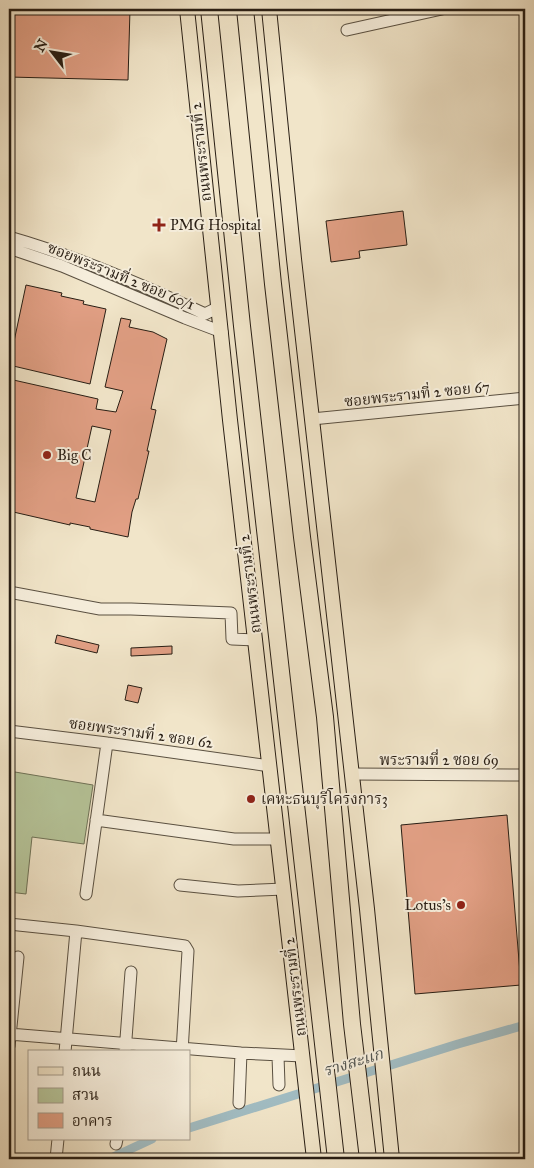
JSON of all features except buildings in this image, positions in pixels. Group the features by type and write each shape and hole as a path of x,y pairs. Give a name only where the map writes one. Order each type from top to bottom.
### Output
{"highway":[{"name":"ถนนพระรามที่ 2","path":"208,9 336,1159"},
{"path":"245,9 262,184 324,718 352,1024 368,1159"},
{"path":"361,1094 378,1159"}],"main road":[{"name":"ถนนพระรามที่ 2","path":"187,9 230,420 314,1159"},
{"path":"269,9 312,419 367,909 392,1159"}],"street":[{"path":"347,30 442,9"},
{"name":"ซอยพระรามที่ 2 ซอย 60/1","path":"9,238 66,255 187,304 205,314 219,308"},
{"name":"ซอยพระรามที่ 2 ซอย 60/1","path":"9,248 62,266 222,332"},
{"name":"ซอยพระรามที่ 2 ซอย 67","path":"312,419 525,398"},
{"path":"9,592 100,609 231,614 232,640 256,640"},
{"name":"ซอยพระรามที่ 2 ซอย 62","path":"9,731 270,766"},
{"path":"86,894 107,743"},
{"name":"พระรามที่ 2 ซอย 69","path":"352,774 525,775"},
{"path":"96,820 234,839 277,840"},
{"path":"180,885 238,891 284,889"},
{"path":"9,924 76,930 185,946 188,952 182,1050 126,1048 66,1038 9,1038 18,956"},
{"path":"65,1050 76,930"},
{"path":"126,1048 131,972"},
{"path":"190,1050 303,1056"},
{"path":"239,1103 241,1053"},
{"path":"278,1056 279,1085"},
{"path":"56,1159 58,1140"}],"green space":[{"path":"9,771 93,785 84,844 32,837 26,894 9,892"}],"waterway":[{"name":"รางสะแก","path":"190,1128 525,1025"},
{"name":"รางสะแก","path":"109,1159 150,1140"}],"place":[{"name":"PMG Hospital","path":"159,225"},
{"name":"Big C","path":"47,455"},
{"name":"เคหะธนบุรีโครงการ3","path":"251,799"},
{"name":"Lotus's","path":"461,905"}]}
